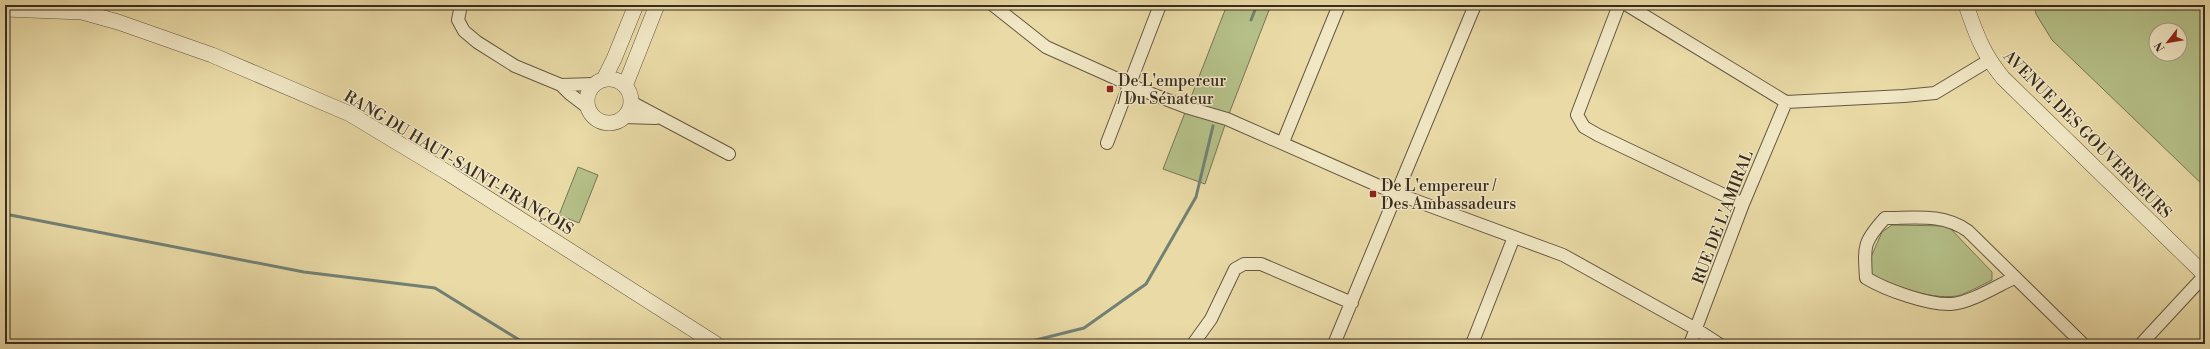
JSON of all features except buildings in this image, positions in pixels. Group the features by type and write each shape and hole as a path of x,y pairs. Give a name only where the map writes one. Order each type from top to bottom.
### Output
{"street":[{"path":"461,5 458,20 469,35 515,66 561,85 587,107 592,116 602,122 613,123 624,118 658,118"},
{"path":"587,107 587,95 599,82 614,59 636,5"},
{"path":"625,86 657,5"},
{"path":"993,5 1046,47 1186,107 1227,119 1283,142 1395,193 1563,254 1720,344"},
{"path":"1107,143 1160,5"},
{"path":"1283,142 1339,5"},
{"path":"1334,344 1352,304 1395,193 1475,5"},
{"path":"1619,5 1577,115 1584,127 1743,204"},
{"path":"1627,5 1786,102 1935,93 1988,61"},
{"name":"AVENUE DES GOUVERNEURS","path":"1966,5 1978,41 1988,61 2003,78 2205,275"},
{"name":"RANG DU HAUT-SAINT-FRANÇOIS","path":"5,9 82,12 118,22 212,55 350,114 448,173 716,344"},
{"path":"561,85 615,80 625,86 630,96 631,102 624,118"},
{"path":"631,102 658,118 729,154"},
{"name":"RUE DE L'AMIRAL","path":"1690,344 1743,204 1786,102"},
{"path":"2014,278 1968,299 1952,304 1936,303 1899,292 1866,278 1864,252 1870,234 1886,218 1926,217 1956,222 1968,231 2014,278 2083,344"},
{"path":"1472,344 1514,237"},
{"path":"1193,344 1211,319 1235,269 1244,264 1262,264 1352,304"},
{"path":"2141,344 2205,275"}],"green space":[{"path":"1227,5 1271,5 1227,119 1205,184 1163,169"},
{"path":"2034,5 2205,5 2205,187 2052,40 2036,14"},
{"path":"578,167 598,175 579,223 559,215"},
{"path":"1892,225 1948,226 1992,272 1992,280 1961,295 1951,297 1927,295 1914,292 1879,278 1870,273 1868,264 1882,232"}],"waterway":[{"path":"1251,20 1257,5"},
{"path":"1020,344 1084,328 1146,284 1196,197 1213,126"},
{"path":"5,214 304,272 435,288 526,344"}],"place":[{"name":"De L'empereur / Du Sénateur","path":"1110,89"},
{"name":"De L'empereur / Des Ambassadeurs","path":"1373,194"}]}
